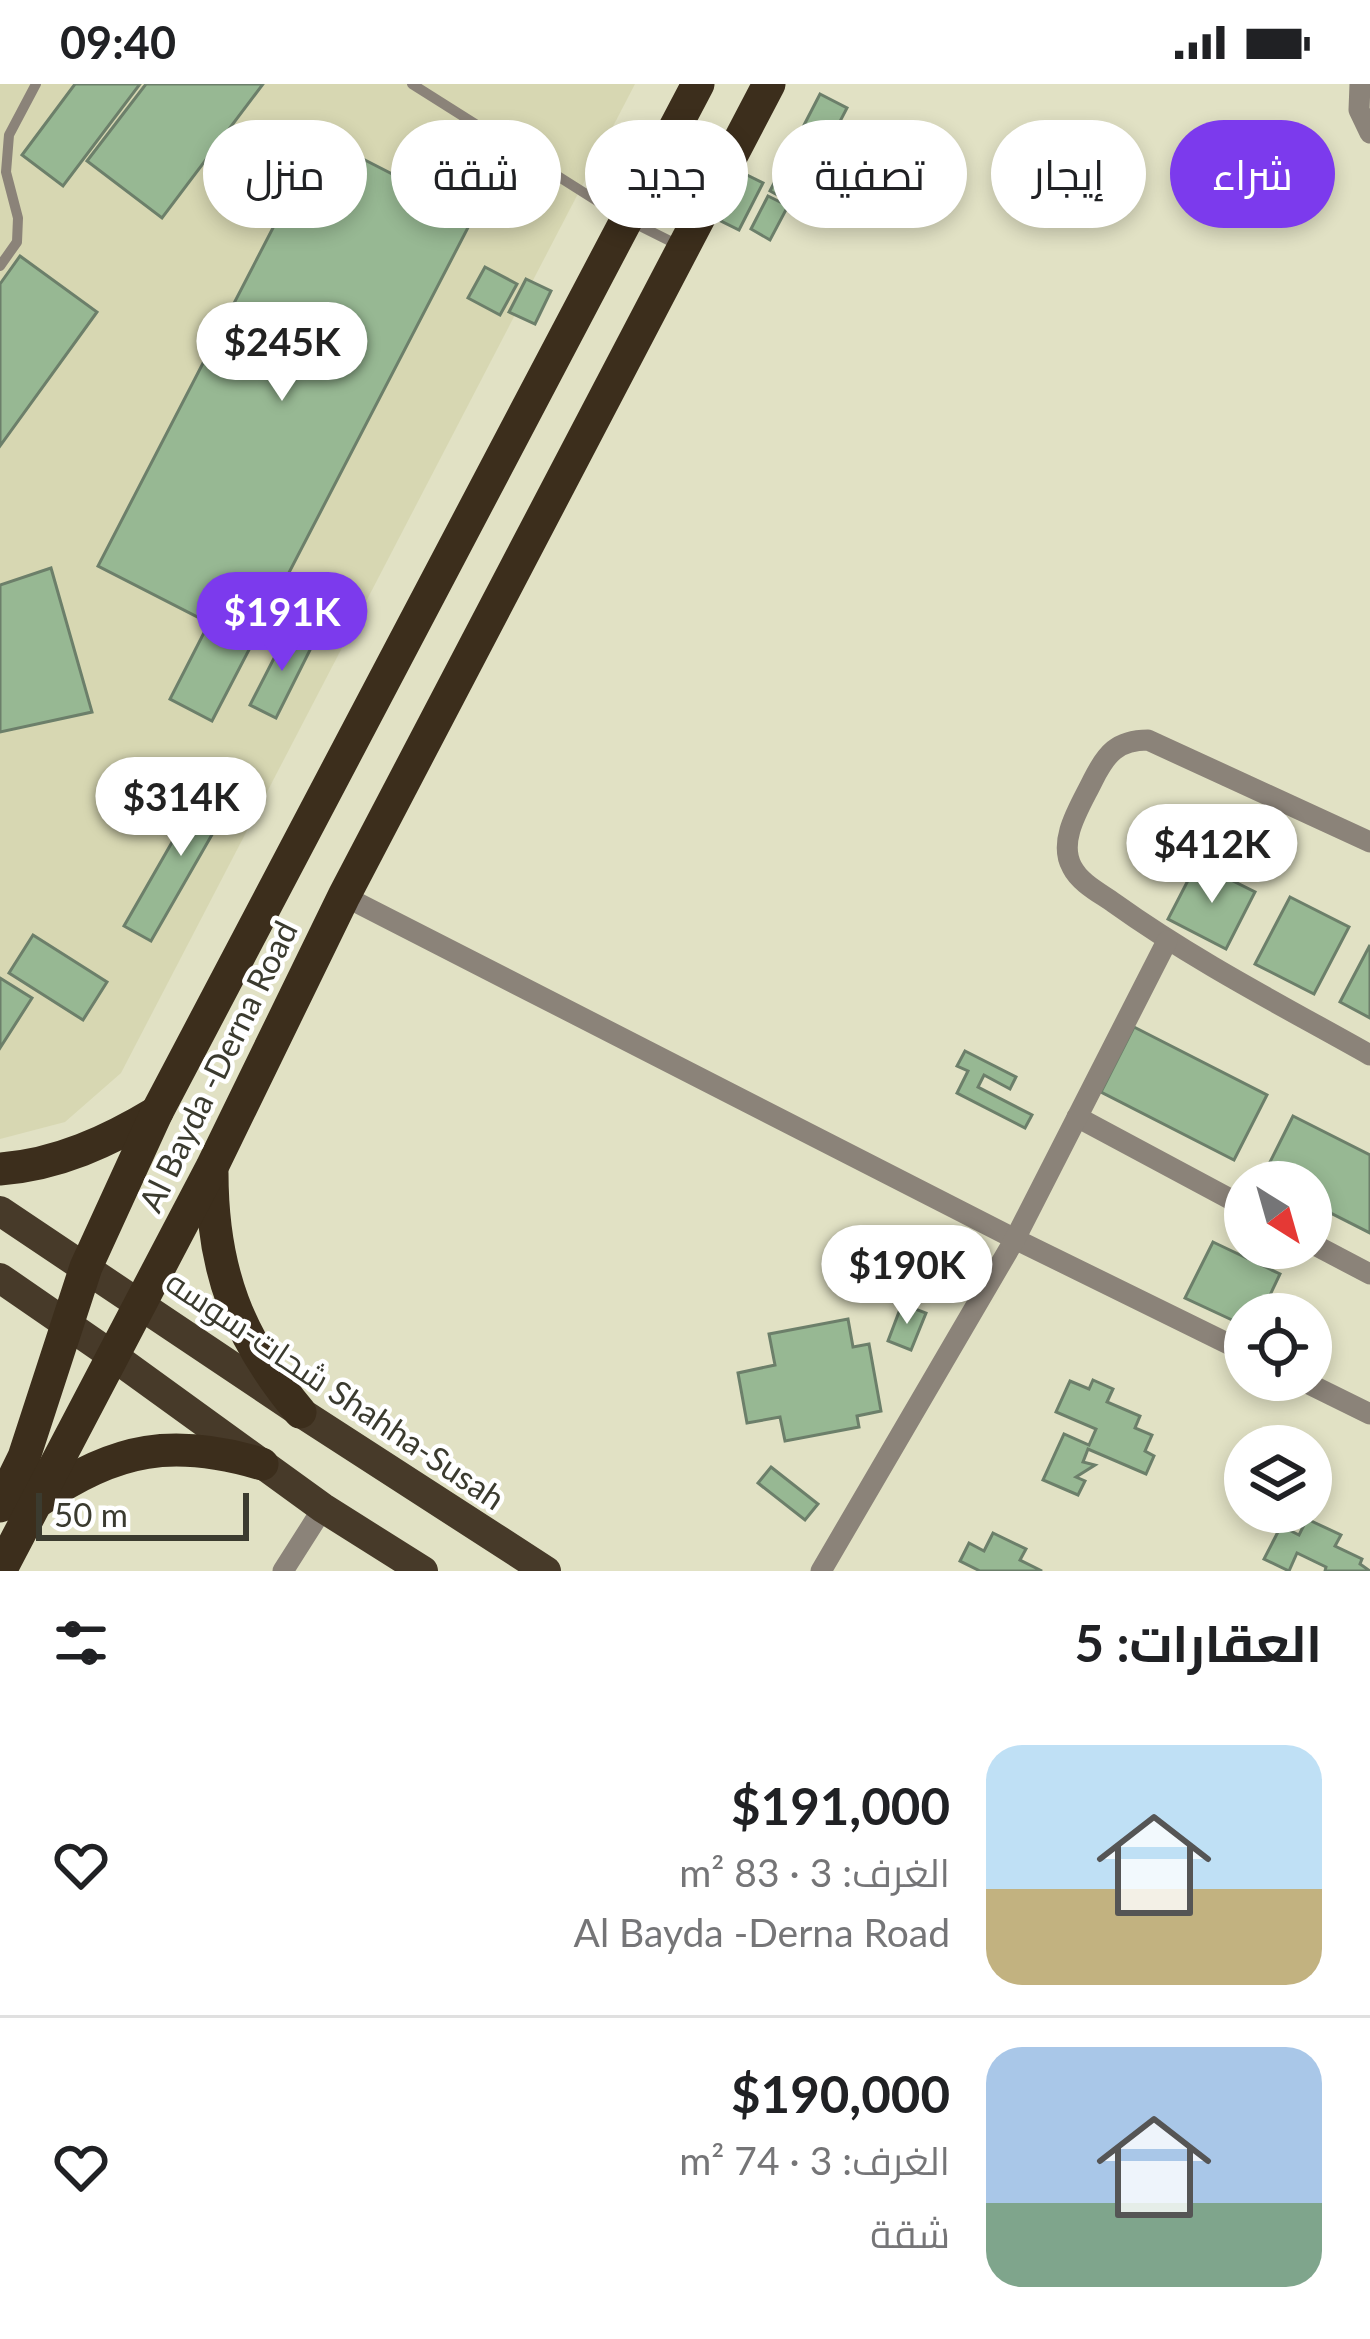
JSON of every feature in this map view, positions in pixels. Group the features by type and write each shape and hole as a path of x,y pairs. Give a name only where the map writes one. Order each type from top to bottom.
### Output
{"highway":[{"name":"Al Bayda -Derna Road","path":"678,120 698,84"},
{"name":"Al Bayda -Derna Road","path":"0,1571 212,1167 344,896 769,84"},
{"name":"Al Bayda -Derna Road","path":"0,1506 23,1457 86,1267 157,1112 620,228"},
{"path":"0,1168 88,1148 157,1112"},
{"path":"212,1167 218,1256 230,1299 248,1340 300,1412"},
{"path":"39,1501 71,1478 146,1451 224,1453 262,1464"}],"main road":[{"name":"شحات-سوسه Shahha-Susah","path":"0,1211 546,1571"},
{"path":"0,1278 323,1508 423,1571"}],"street":[{"path":"1360,84 1359,110 1370,133"},
{"path":"1370,842 1148,740 1117,745 1104,759 1070,827 1070,865 1084,881 1167,941 1370,1055"},
{"path":"344,896 1224,1342"},
{"path":"821,1571 1015,1239 1167,941"},
{"path":"1077,1117 1224,1196"},
{"path":"1332,1254 1370,1274"},
{"path":"1332,1395 1370,1414"},
{"path":"283,1571 323,1508"}],"lane":[{"path":"0,266 17,242 18,218 6,172 9,135 36,84"},
{"path":"412,84 585,193"},
{"path":"644,228 683,248"}],"shaded area":[{"path":"0,84 635,84 616,120 585,120 585,180 561,226 561,120 391,120 391,228 560,228 121,1073 65,1122 0,1139"}],"building":[{"path":"75,84 140,84 63,186 22,155"},
{"path":"146,84 263,84 236,120 203,120 203,164 162,218 87,161"},
{"path":"820,94 847,108 841,120 807,120"},
{"path":"367,161 391,173 391,228 468,228 212,721 170,699 209,623 98,566 273,228 367,228"},
{"path":"748,176 763,183 748,212"},
{"path":"768,196 772,198 772,228 776,228 770,240 751,229"},
{"path":"20,256 97,312 0,446 0,284"},
{"path":"485,267 517,284 500,315 468,298"},
{"path":"526,279 551,291 535,324 509,312"},
{"path":"51,568 92,712 0,732 0,585"},
{"path":"289,629 314,642 276,718 250,705"},
{"path":"210,776 237,791 151,941 124,926"},
{"path":"1197,863 1255,892 1226,949 1168,919"},
{"path":"1290,897 1349,927 1314,994 1255,964"},
{"path":"33,935 107,982 83,1020 9,973"},
{"path":"1370,945 1370,1018 1340,1002"},
{"path":"0,978 32,998 0,1048"},
{"path":"1134,1027 1267,1095 1234,1160 1101,1092"},
{"path":"965,1051 1016,1077 1010,1089 984,1075 978,1087 1032,1115 1025,1128 957,1093 968,1071 957,1066"},
{"path":"1293,1116 1370,1155 1370,1233 1332,1214 1332,1161 1270,1161"},
{"path":"1213,1242 1224,1247 1224,1269 1270,1269 1280,1274 1271,1293 1224,1293 1224,1316 1185,1298"},
{"path":"902,1304 926,1313 911,1350 888,1341"},
{"path":"848,1319 853,1347 869,1344 881,1411 857,1416 859,1427 785,1441 780,1417 747,1423 738,1373 775,1365 769,1334"},
{"path":"1093,1380 1113,1389 1107,1402 1140,1416 1135,1428 1152,1435 1145,1451 1154,1456 1146,1474 1088,1449 1083,1462 1095,1465 1076,1477 1085,1481 1078,1495 1043,1480 1064,1434 1089,1445 1096,1429 1056,1412 1070,1381 1089,1389"},
{"path":"771,1467 818,1504 805,1520 758,1483"},
{"path":"1332,1531 1341,1535 1335,1546 1362,1559 1360,1564 1370,1571 1325,1571 1326,1567 1297,1553 1289,1571 1264,1559 1277,1533"},
{"path":"993,1533 1026,1549 1020,1560 1042,1571 980,1571 960,1561 969,1543 984,1551"}]}
